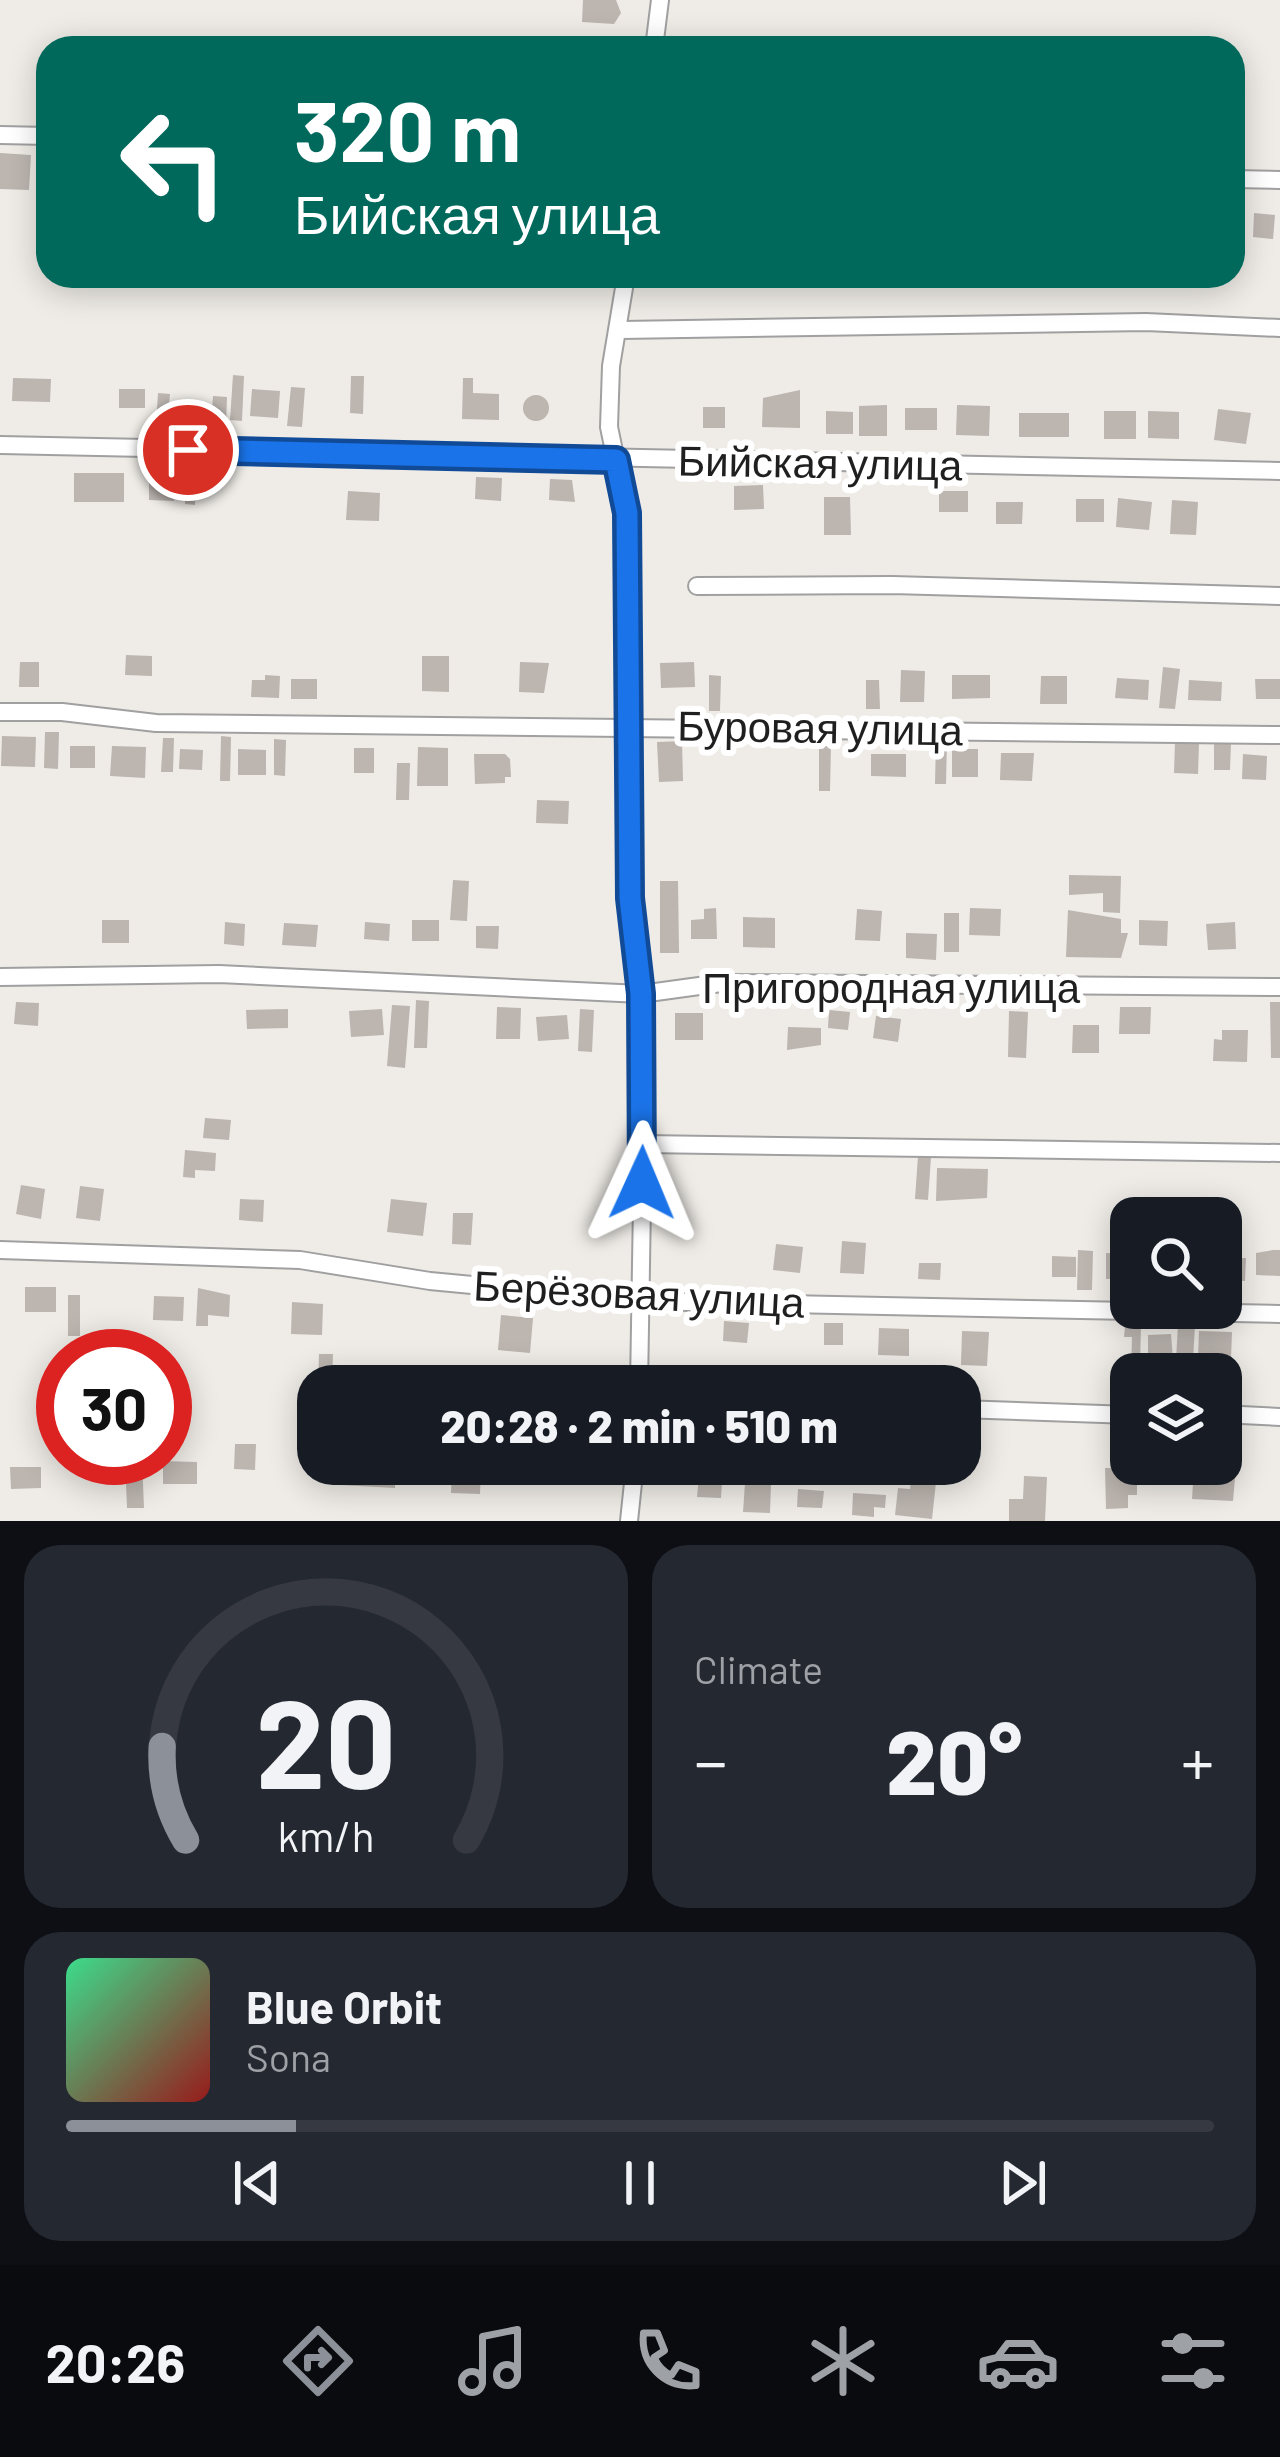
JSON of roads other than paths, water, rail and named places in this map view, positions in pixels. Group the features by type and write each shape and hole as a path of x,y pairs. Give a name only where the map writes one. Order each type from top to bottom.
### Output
{"street":[{"path":"656,36 660,0"},
{"path":"0,135 36,136"},
{"path":"1245,179 1280,180"},
{"path":"625,288 609,396 627,513 630,898 641,994 639,1365"},
{"path":"621,330 1146,322 1280,328"},
{"name":"Бийская улица","path":"0,445 1280,471"},
{"path":"697,586 892,585 1280,596"},
{"name":"Буровая улица","path":"0,712 62,712 156,723 1280,735"},
{"name":"Пригородная улица","path":"0,976 220,974 641,994 721,983 1280,987"},
{"path":"643,1144 1280,1153"},
{"name":"Берёзовая улица","path":"0,1250 300,1260 430,1281 640,1301 1280,1314"},
{"path":"981,1410 1110,1413"},
{"path":"1242,1415 1280,1417"},
{"path":"629,1521 632,1485"}]}
